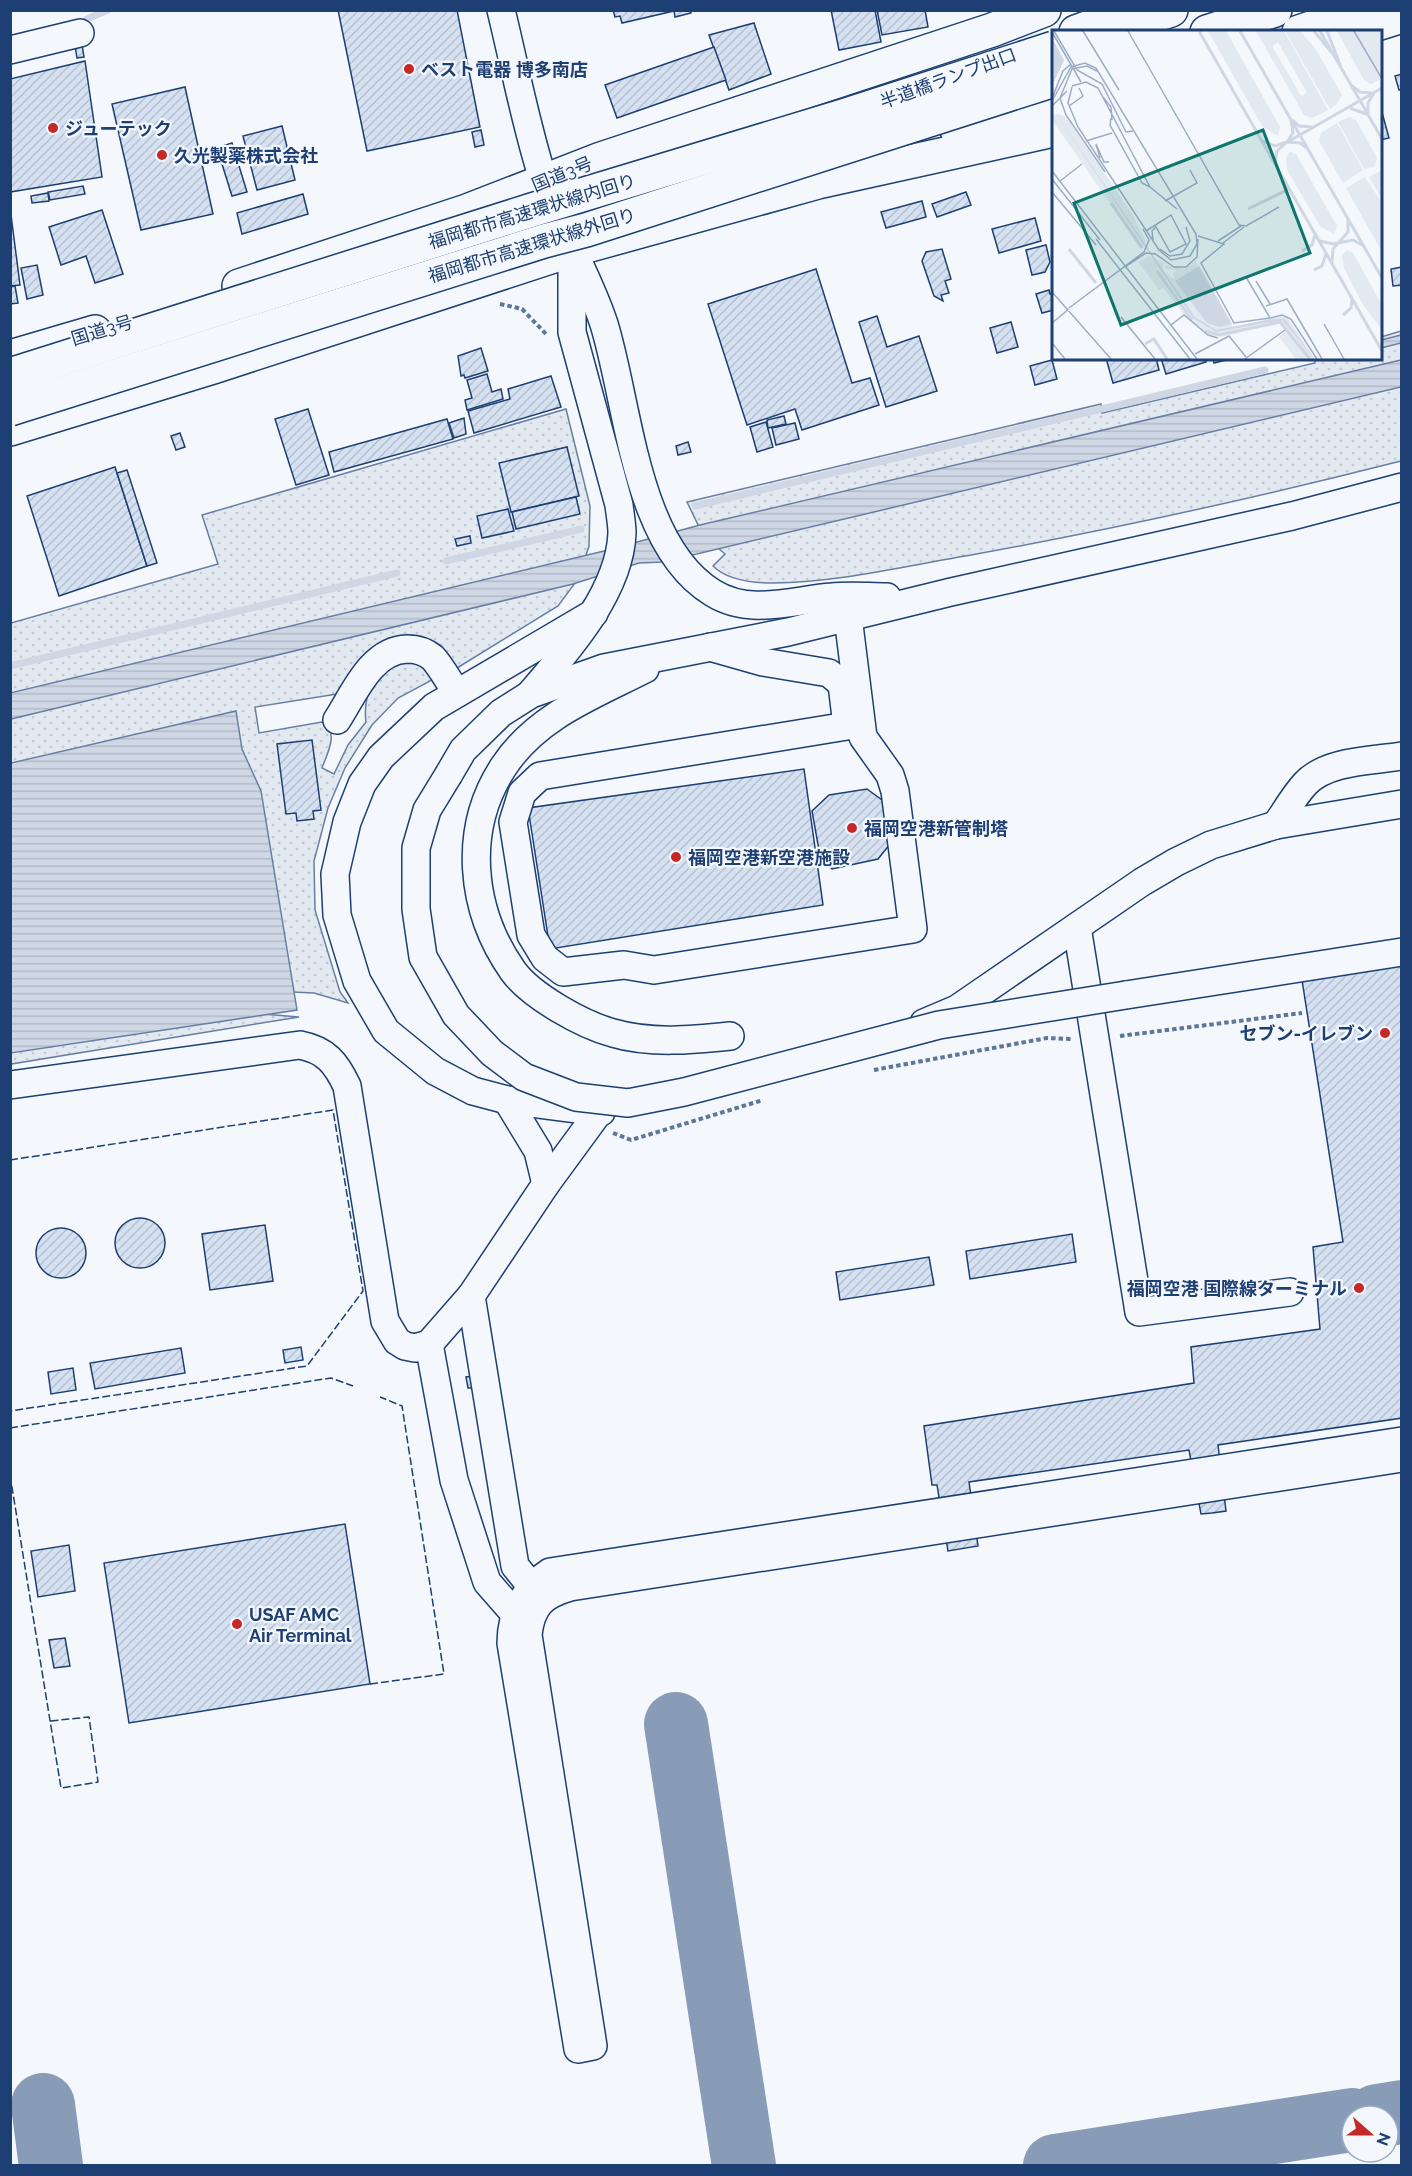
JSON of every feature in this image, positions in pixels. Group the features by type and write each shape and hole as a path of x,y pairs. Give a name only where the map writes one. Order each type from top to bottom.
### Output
{"highway":[{"name":"国道3号","path":"10,357 149,316 467,211 601,159 981,34 1044,10"},
{"path":"1081,30 1133,10"},
{"path":"1111,30 1171,10"},
{"path":"1213,30 1275,10"},
{"path":"1305,30 1365,10"},
{"path":"1357,30 1401,16"},
{"path":"1382,33 1401,28"},
{"name":"半道橋ランプ出口","path":"843,117 1052,40"},
{"name":"福岡都市高速環状線内回り","path":"10,375 532,210 843,117 1052,48"},
{"name":"福岡都市高速環状線外回り","path":"10,408 544,241 579,240 1052,80"},
{"path":"10,429 213,367 579,240 729,200 854,157 1052,104"},
{"path":"579,240 818,182 1052,130"}],"street":[{"path":"501,10 544,182 579,240 603,323 651,512 678,563 694,581 715,595 742,605 781,604 833,597 930,597"},
{"path":"10,50 80,33"},
{"path":"531,694 594,613 612,577 622,533 619,505 572,332 579,240"},
{"path":"1401,487 1292,516 848,617 604,668 531,694 501,713 463,750 427,810 416,848 416,909 423,957 456,1015 492,1053 524,1077 576,1097 628,1103 684,1092 939,1025 1401,952"},
{"path":"594,613 434,707 381,757 362,784 347,822 334,874 337,915 357,981 386,1031 435,1071 473,1092 507,1100 598,1113 678,1097 934,1020 957,1009 1176,862 1211,845 1276,825 1401,804"},
{"path":"710,647 763,662 829,674 842,684 846,726 540,776 522,793 513,822 531,935 545,957 563,972 624,965 654,970 913,929 895,791 890,776 863,737 848,617"},
{"path":"337,720 376,662 389,653 402,649 415,649 431,657 457,693"},
{"path":"675,653 567,707 534,733 504,765 485,804 476,846 477,890 491,930 514,972 546,1000 578,1019 613,1033 648,1039 730,1036"},
{"path":"1276,825 1306,782 1318,773 1347,765 1401,756"},
{"path":"1077,927 1139,1312 1290,1292"},
{"path":"10,1085 300,1045 329,1057 337,1065 347,1086 385,1321 397,1341 415,1348 429,1344 471,1296 546,1184 598,1113"},
{"path":"507,1100 538,1151 546,1184"},
{"path":"471,1296 515,1566 532,1587"},
{"path":"429,1344 454,1480 488,1582 515,1614"},
{"path":"1401,1441 550,1572 532,1587 515,1614 511,1643 578,2049 593,2046 528,1635 530,1617 540,1599 570,1587 1401,1458"}],"shaded area":[{"path":"1401,331 1401,461 1294,487 1187,512 971,555 848,577 773,583 733,578 713,566 725,554 703,535 687,502 1101,404 1102,413 1315,363 1315,360 1382,360 1382,337"},
{"path":"1401,335 1401,343 1382,348 1382,340"},
{"path":"1401,360 1401,387 663,562 639,563 573,584 11,719 10,693 604,551 700,525"},
{"path":"566,409 590,506 589,546 578,579 558,606 457,668 418,639 337,694 255,707 259,733 322,722 327,726 331,743 322,768 334,774 348,745 366,722 368,692 377,674 384,667 403,659 409,660 426,666 432,680 398,698 372,725 345,768 328,808 314,861 315,910 340,992 348,1003 314,993 167,986 143,1004 299,1017 11,1064 11,623 218,564 202,515"},
{"path":"236,711 242,749 261,791 297,1010 11,1053 11,763"}],"building":[{"name":"ベスト電器 博多南店","path":"338,10 457,10 480,127 367,151"},
{"path":"613,10 690,10 691,13 675,17 674,11 622,23 620,16 615,17"},
{"path":"831,10 875,10 881,42 839,50"},
{"path":"877,10 925,10 928,27 882,35"},
{"path":"754,23 771,74 729,90 709,35"},
{"path":"82,45 84,57 77,58 75,46"},
{"path":"714,47 726,80 617,118 605,85"},
{"name":"ジューテック","path":"85,61 102,177 10,192 10,79"},
{"path":"1402,74 1402,89 1399,90 1395,76"},
{"name":"久光製薬株式会社","path":"185,87 213,214 141,230 112,104"},
{"path":"1382,112 1389,138 1382,140"},
{"path":"282,126 295,180 257,190 243,136"},
{"path":"481,130 484,145 475,147 472,132"},
{"path":"232,143 247,192 232,196 217,148"},
{"path":"83,186 85,194 50,200 48,192"},
{"path":"966,192 971,205 937,217 932,204"},
{"path":"48,193 49,201 32,203 31,196"},
{"path":"303,194 308,214 242,234 237,213"},
{"path":"922,201 926,217 886,228 881,212"},
{"path":"10,207 20,285 10,286"},
{"path":"102,210 123,274 95,283 86,256 61,265 49,227"},
{"path":"1035,218 1041,241 999,253 992,229"},
{"path":"1046,245 1050,262 1045,272 1032,275 1026,250"},
{"path":"942,249 951,279 945,281 949,293 941,295 943,301 934,296 922,261 926,252"},
{"path":"37,265 43,295 27,299 21,268"},
{"path":"1402,267 1402,285 1393,286 1391,269"},
{"path":"816,269 852,383 870,378 879,405 802,430 795,409 747,425 708,304"},
{"path":"15,286 18,303 10,304 10,287"},
{"path":"1049,290 1050,294 1052,294 1052,310 1042,313 1036,294"},
{"path":"877,316 887,347 919,336 937,391 886,407 859,322"},
{"path":"1011,322 1018,347 997,353 990,328"},
{"path":"481,348 488,371 465,378 464,375 461,376 458,356"},
{"path":"1052,360 1057,379 1035,385 1030,366"},
{"path":"1107,360 1156,360 1159,370 1113,383"},
{"path":"1162,360 1206,360 1206,362 1166,374"},
{"path":"487,374 492,392 501,389 503,399 467,410 465,400 472,398 467,380"},
{"path":"551,376 561,407 474,433 468,411 510,399 508,389"},
{"path":"308,409 329,475 296,485 275,419"},
{"path":"784,416 786,424 768,428 767,420"},
{"path":"464,418 466,434 454,438 449,423"},
{"path":"447,419 453,439 334,472 329,452"},
{"path":"766,422 773,447 757,452 750,427"},
{"path":"795,423 799,439 776,445 772,428"},
{"path":"180,433 185,447 176,450 171,436"},
{"path":"688,442 691,452 678,455 676,446"},
{"path":"567,447 579,496 511,512 499,463"},
{"path":"115,467 147,566 59,596 27,496"},
{"path":"127,470 157,563 147,566 117,473"},
{"path":"576,497 580,514 516,529 512,512"},
{"path":"508,509 514,531 482,538 477,516"},
{"path":"470,536 471,543 457,546 455,539"},
{"path":"312,740 321,810 313,811 314,819 297,821 296,813 286,814 277,744"},
{"name":"福岡空港新空港施設","path":"804,769 823,905 550,949 528,808"},
{"name":"福岡空港新管制塔","path":"867,789 886,803 890,844 878,859 832,869 820,856 812,811 829,795"},
{"name":"福岡空港 国際線ターミナル","path":"1402,965 1402,1418 1218,1445 1226,1511 1201,1514 1189,1450 969,1482 978,1546 948,1551 937,1485 932,1485 924,1426 1194,1383 1191,1347 1320,1329 1313,1247 1343,1242 1302,980"},
{"path":"135,1218 145,1218 158,1225 165,1238 165,1248 158,1261 145,1268 135,1268 126,1264 119,1257 115,1248 115,1238 119,1229 126,1222"},
{"path":"265,1225 273,1281 210,1290 202,1234"},
{"path":"56,1228 66,1228 79,1235 86,1248 86,1258 79,1271 66,1278 56,1278 47,1274 40,1267 36,1258 36,1248 40,1239 47,1232"},
{"path":"1072,1234 1076,1262 970,1279 966,1251"},
{"path":"929,1257 934,1285 840,1300 836,1272"},
{"path":"301,1347 303,1360 285,1363 283,1350"},
{"path":"181,1348 185,1373 95,1389 90,1363"},
{"path":"73,1368 76,1390 51,1394 48,1372"},
{"path":"473,1376 474,1388 468,1388 466,1377"},
{"name":"USAF AMC Air Terminal","path":"345,1524 370,1684 129,1723 104,1563"},
{"path":"69,1545 75,1591 38,1597 31,1551"},
{"path":"65,1638 70,1666 54,1668 49,1640"}],"waterway":[{"path":"87,19 108,10"},
{"path":"695,506 1265,370"},
{"path":"446,561 581,529"},
{"path":"10,666 397,573"}],"taxiway":[{"path":"676,1724 744,2166"},
{"path":"43,2105 51,2166"},
{"path":"1055,2166 1340,2122"}],"fence":[{"path":"10,1160 333,1110 363,1291 307,1366 10,1411"},
{"path":"10,1428 331,1378 353,1386"},
{"path":"370,1684 444,1674 402,1406 380,1397"},
{"path":"10,1475 61,1788 98,1782 89,1717 50,1721"}],"place":[{"name":"ベスト電器 博多南店","path":"409,69"},
{"name":"ジューテック","path":"53,128"},
{"name":"久光製薬株式会社","path":"162,155"},
{"name":"福岡空港新管制塔","path":"852,828"},
{"name":"福岡空港新空港施設","path":"676,857"},
{"name":"セブン-イレブン","path":"1385,1033"},
{"name":"福岡空港 国際線ターミナル","path":"1359,1288"},
{"name":"USAF AMC Air Terminal","path":"237,1624"}]}
